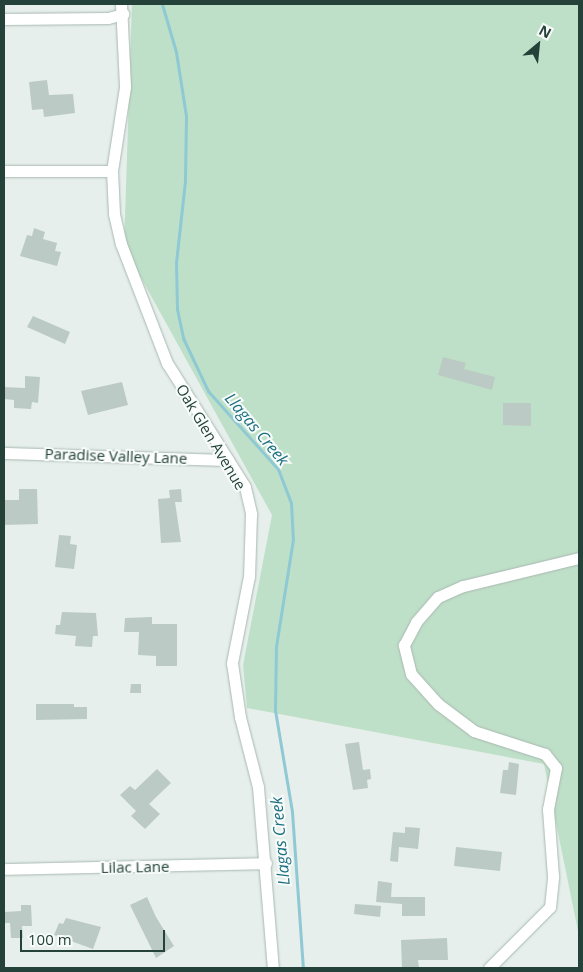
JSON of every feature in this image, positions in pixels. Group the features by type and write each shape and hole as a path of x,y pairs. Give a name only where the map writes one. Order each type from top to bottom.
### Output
{"street":[{"path":"4,19 108,18 122,9"},
{"name":"Oak Glen Avenue","path":"122,9 125,87 112,171 114,214 121,244 167,363 245,487 250,514 248,576 232,663 240,717 258,787 266,863 273,968"},
{"path":"4,171 112,171"},
{"name":"Paradise Valley Lane","path":"4,453 228,460"},
{"path":"489,968 550,908 553,876 548,809 556,768 545,754 474,731 438,704 411,674 404,645 416,622 438,597 463,586 579,558"},
{"name":"Lilac Lane","path":"4,869 266,863"}],"green space":[{"path":"132,4 579,4 579,936 544,764 247,708 243,665 272,515 124,247"}],"building":[{"path":"47,80 49,95 73,94 75,113 44,117 43,109 32,110 29,82"},
{"path":"34,228 45,232 43,239 57,243 55,251 61,252 57,266 20,256 27,235 32,236"},
{"path":"33,316 70,332 65,344 27,327"},
{"path":"443,357 466,363 464,369 495,377 492,390 438,375"},
{"path":"25,376 40,377 38,403 32,402 31,409 14,408 14,400 4,399 4,387 25,388"},
{"path":"122,382 128,405 88,415 81,391"},
{"path":"503,403 531,403 531,426 503,425"},
{"path":"19,489 37,489 38,524 4,525 4,500 19,500"},
{"path":"181,489 182,502 175,502 181,542 161,543 158,499 170,498 169,490"},
{"path":"59,535 71,536 70,544 77,545 74,569 55,567"},
{"path":"62,612 96,613 98,636 93,636 92,647 75,646 76,636 55,634 56,625 60,625"},
{"path":"152,617 152,624 177,624 177,666 156,666 156,656 138,655 139,632 124,632 125,618"},
{"path":"131,684 141,684 141,693 130,693"},
{"path":"36,704 74,704 74,707 87,707 87,719 36,720"},
{"path":"359,742 363,770 370,769 371,779 367,780 368,788 353,790 345,744"},
{"path":"509,762 519,764 516,795 500,793 503,770 508,770"},
{"path":"157,769 171,783 149,804 160,814 145,829 131,816 136,811 120,795 130,786 135,790"},
{"path":"405,827 420,828 418,849 399,847 398,862 390,861 393,832 405,833"},
{"path":"456,847 502,852 500,871 454,866"},
{"path":"378,881 392,883 391,897 425,897 425,916 402,916 402,904 376,902"},
{"path":"147,897 156,917 174,946 156,958 130,905"},
{"path":"355,904 381,906 380,917 354,914"},
{"path":"21,905 31,905 32,926 22,926 23,938 11,938 10,923 5,923 4,912 21,911"},
{"path":"66,918 101,927 93,949 54,935 59,923 63,924"},
{"path":"447,938 448,960 418,960 419,968 402,968 401,940"}],"waterway":[{"name":"Llagas Creek","path":"162,4 176,52 186,116 185,181 176,262 177,309 183,338 208,391 278,469 291,503 293,539 276,646 275,710 292,812 303,968"}]}
